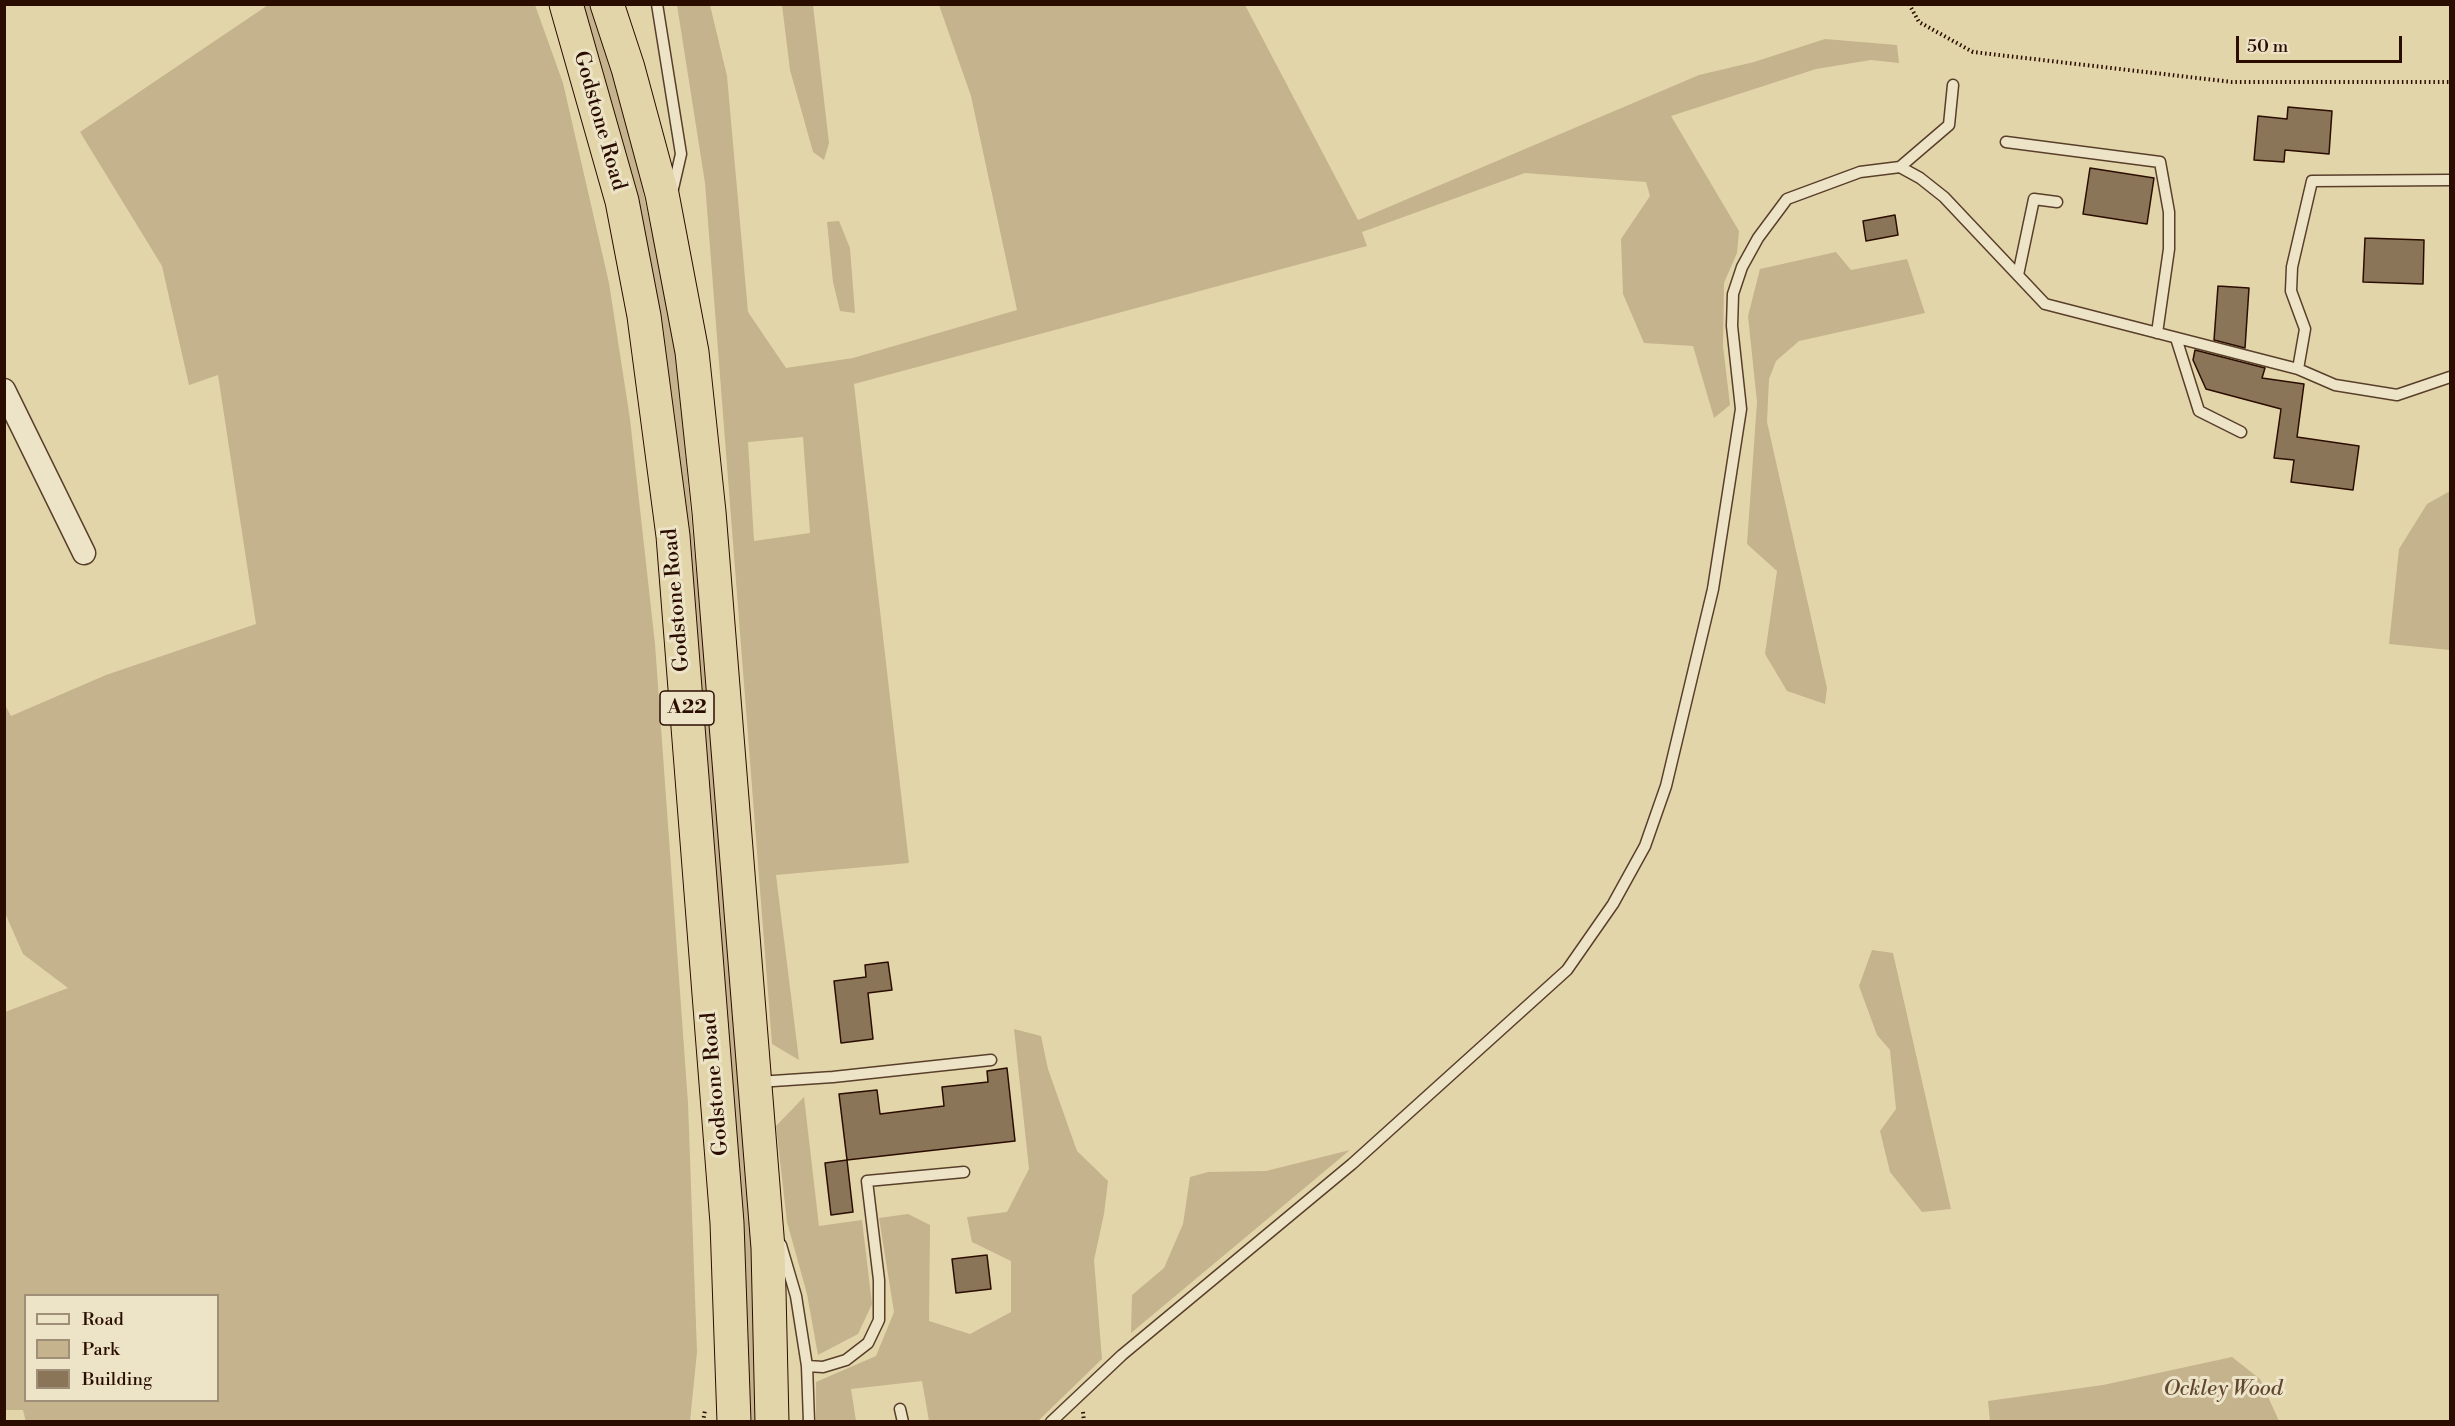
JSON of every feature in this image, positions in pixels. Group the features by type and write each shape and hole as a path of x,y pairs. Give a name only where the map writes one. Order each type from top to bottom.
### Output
{"highway":[{"name":"Godstone Road","path":"566,4 622,201 644,315 673,536 727,1223 734,1422"},
{"name":"Godstone Road","path":"607,4 628,68 666,216 692,352 709,512 764,1201 772,1422"}],"street":[{"path":"4,390 84,554"}],"lane":[{"path":"657,4 681,154 666,216"},
{"path":"1051,1422 1122,1355 1352,1164 1550,986 1567,970 1613,904 1645,846 1666,786 1713,589 1741,409 1732,326 1733,294 1742,267 1758,238 1787,199 1860,172 1900,167 1949,125 1953,85"},
{"path":"2006,142 2160,162 2169,212 2169,249 2157,333"},
{"path":"1900,167 1920,178 1944,197 2045,304 2298,369 2335,385 2397,395 2451,376"},
{"path":"2298,369 2305,329 2291,291 2292,267 2312,181 2451,180"},
{"path":"2018,275 2034,200 2057,202"},
{"path":"2176,338 2199,411 2241,432"},
{"path":"755,1082 833,1077 991,1060"},
{"path":"807,1366 823,1367 846,1360 868,1343 879,1320 879,1280 867,1181 964,1172"},
{"path":"764,1201 777,1230 796,1296 807,1366 808,1422"},
{"path":"900,1409 903,1422"}],"path":[{"path":"1909,4 1918,22 1973,52 2232,82 2451,82"}],"green space":[{"path":"268,5 535,5 563,83 609,283 630,419 655,644 688,1103 697,1352 690,1421 26,1422 23,1410 5,1410 5,1012 68,988 23,954 5,913 5,705 11,716 106,675 256,624 218,375 189,385 162,266 80,132"},
{"path":"578,5 593,5 616,69 675,337 753,1205 758,1421 749,1421 687,567"},
{"path":"677,5 710,5 727,76 748,312 786,368 853,358 1017,310 971,96 939,5 1245,5 1358,220 1699,75 1754,62 1825,39 1897,45 1899,63 1871,60 1816,69 1671,116 1739,231 1737,253 1724,283 1723,346 1730,405 1714,418 1693,346 1644,343 1623,294 1621,239 1650,196 1646,182 1525,173 1362,232 1367,246 854,384 909,863 776,875 799,1060 772,1044 705,183","holes":["803,437 810,533 754,541 748,442"]},
{"path":"782,5 813,5 829,143 824,160 813,152 790,70"},
{"path":"839,221 850,248 855,313 840,311 833,282 827,222"},
{"path":"1836,252 1851,270 1907,259 1925,313 1799,341 1776,361 1769,379 1767,422 1827,688 1825,704 1787,691 1765,654 1777,571 1747,544 1757,402 1748,316 1760,269"},
{"path":"2450,491 2450,650 2389,644 2399,549 2427,504"},
{"path":"1872,950 1893,953 1951,1209 1922,1212 1890,1172 1880,1131 1896,1109 1890,1050 1877,1035 1859,986"},
{"path":"1014,1029 1041,1036 1048,1069 1077,1151 1108,1181 1104,1214 1094,1260 1102,1359 1038,1421 929,1421 922,1381 851,1389 856,1421 816,1421 816,1382 876,1356 894,1312 879,1218 908,1214 930,1225 929,1321 970,1334 1011,1312 1011,1261 972,1242 967,1217 1007,1212 1029,1169"},
{"path":"804,1097 819,1226 862,1220 872,1304 858,1334 818,1355 807,1294 787,1222 776,1126"},
{"path":"1350,1150 1131,1333 1132,1295 1164,1268 1183,1224 1190,1177 1208,1172 1266,1171"},
{"name":"Ockley Wood","path":"2232,1357 2260,1379 2279,1421 1990,1421 1988,1401 2103,1385"}],"building":[{"path":"2288,107 2332,111 2329,154 2285,150 2284,162 2254,160 2258,116 2287,119"},
{"path":"2090,168 2154,178 2147,224 2083,214"},
{"path":"1895,215 1898,235 1866,241 1863,221"},
{"path":"2365,238 2424,240 2423,284 2363,282"},
{"path":"2218,286 2249,288 2245,348 2214,340"},
{"path":"2195,350 2265,368 2262,378 2304,384 2297,437 2359,446 2353,490 2291,482 2294,460 2274,458 2281,409 2206,389 2193,360"},
{"path":"888,962 892,990 868,993 873,1039 841,1043 834,981 866,977 865,965"},
{"path":"1007,1068 1015,1141 847,1160 839,1094 877,1090 880,1114 944,1106 942,1087 988,1082 987,1071"},
{"path":"847,1160 853,1212 831,1215 825,1163"},
{"path":"987,1255 991,1289 956,1293 952,1259"}]}
